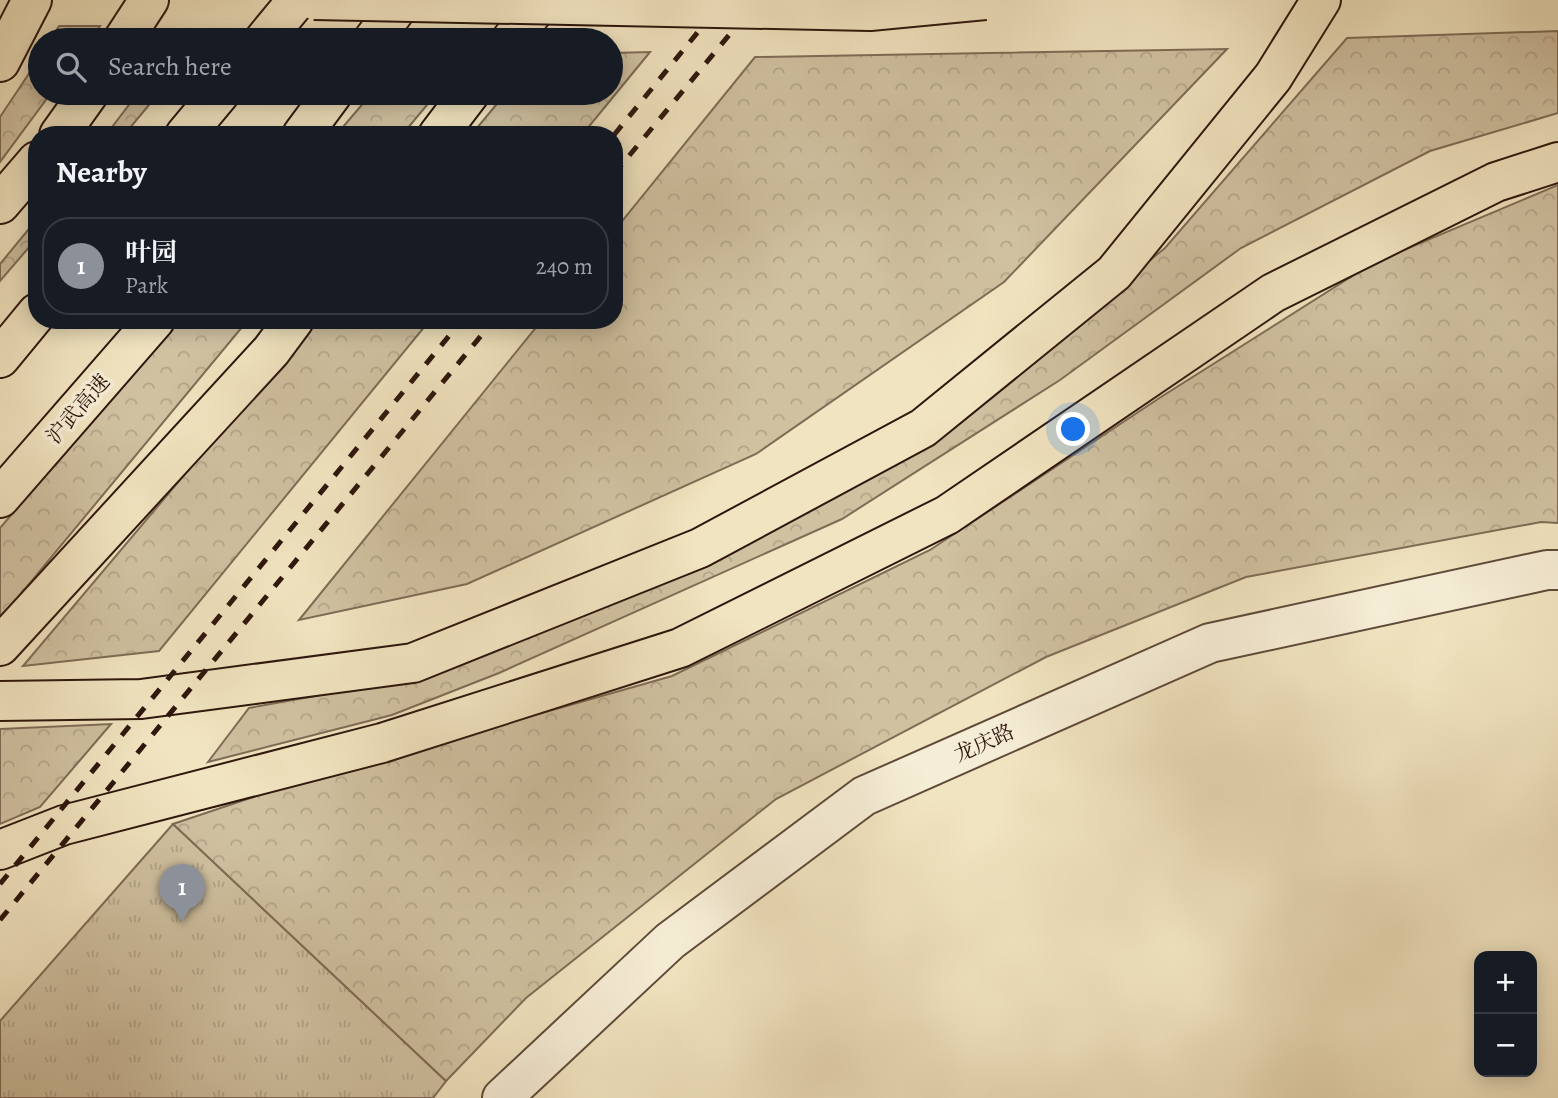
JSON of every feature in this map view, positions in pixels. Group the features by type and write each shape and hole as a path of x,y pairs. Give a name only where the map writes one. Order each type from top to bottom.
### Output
{"highway":[{"path":"0,62 32,0"},
{"path":"131,28 149,0"},
{"path":"274,28 297,0"},
{"path":"314,0 870,11 985,0"},
{"path":"382,28 402,0"},
{"path":"520,28 542,0"},
{"path":"0,701 141,699 413,663 700,548 923,428 1114,273 1273,77 1321,0"},
{"path":"65,126 80,105"},
{"path":"192,126 210,105"},
{"path":"309,126 325,105"},
{"path":"445,126 461,105"},
{"path":"0,850 64,825 382,743 680,648 947,515 1273,293 1496,182 1558,162"},
{"path":"0,204 28,171"},
{"path":"0,358 28,324"},
{"name":"沪武高速","path":"0,498 147,329"},
{"path":"0,646 261,361 287,329"}],"street":[{"name":"龙庆路","path":"502,1098 670,940 864,796 1210,643 1547,570 1558,570"}],"green space":[{"path":"59,26 100,26 99,28 58,28"},
{"path":"1558,31 1558,113 1430,151 1241,248 1060,380 842,519 499,673 392,715 208,762 249,708 410,679 964,412 1165,248 1347,38"},
{"path":"1227,49 1004,282 756,454 467,584 299,620 535,329 623,329 623,220 755,57"},
{"path":"650,52 623,85 623,53"},
{"path":"28,75 28,105 42,105 0,162 0,117"},
{"path":"129,105 149,105 132,126 113,126"},
{"path":"362,105 427,105 410,126 344,126"},
{"path":"496,105 607,105 589,126 478,126"},
{"path":"1558,185 1558,523 1541,522 1246,577 1046,657 776,799 526,998 446,1081 173,824 289,785 672,676 930,550 1161,397 1373,263"},
{"path":"28,230 28,248 0,281 0,264"},
{"path":"170,329 241,329 0,619 0,528"},
{"path":"307,329 423,329 159,651 23,666"},
{"path":"111,724 40,807 0,824 0,729"},
{"path":"173,824 446,1081 433,1098 0,1098 0,1021"}],"railway":[{"path":"621,126 724,0"},
{"path":"623,163 758,0"},
{"path":"0,884 455,329"},
{"path":"0,920 487,329"}],"place":[{"name":"叶园","path":"182,922"}]}
